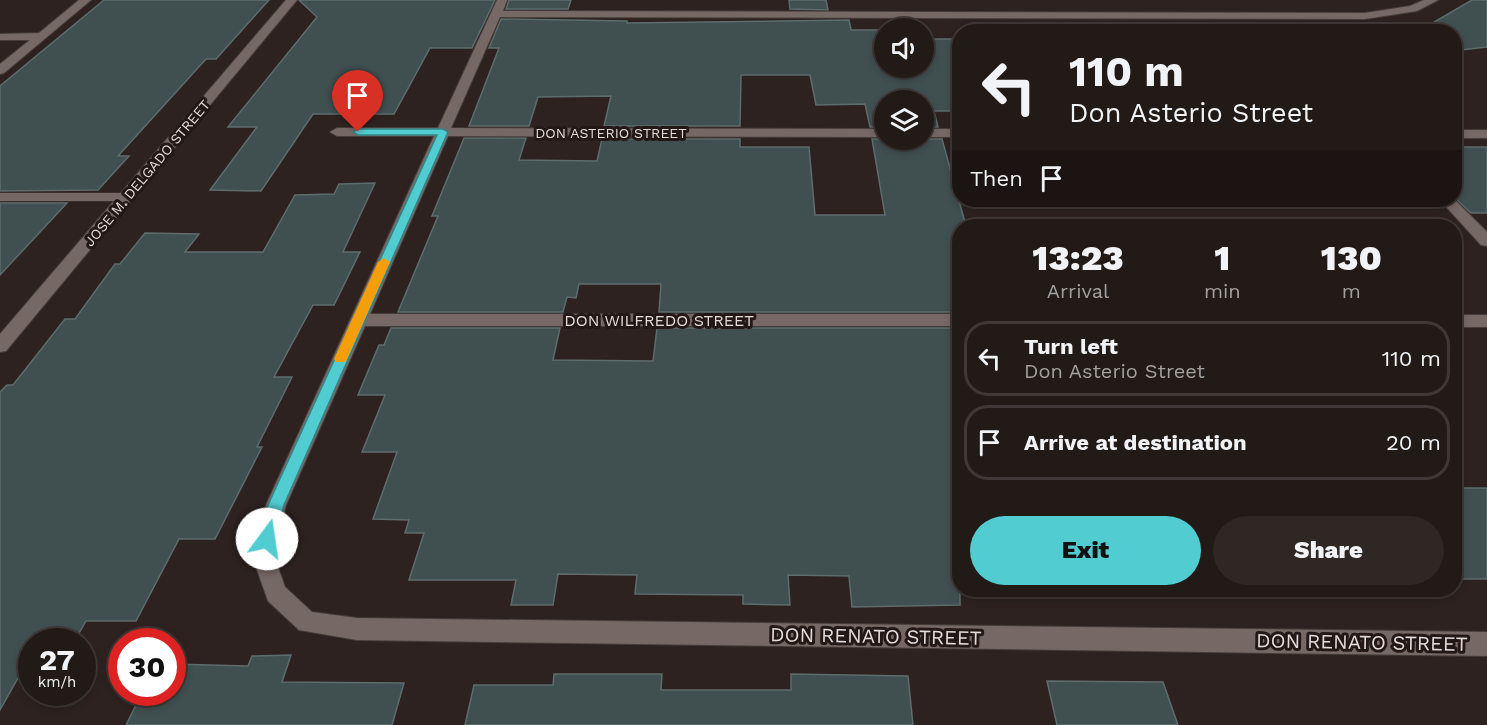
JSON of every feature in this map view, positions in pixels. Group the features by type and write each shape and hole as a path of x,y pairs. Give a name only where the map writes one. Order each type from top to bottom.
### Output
{"street":[{"path":"0,70 86,0"},
{"name":"JOSE M. DELGADO STREET","path":"0,346 292,0"},
{"path":"358,320 499,7 1365,16 1413,9 1433,0"},
{"path":"0,37 42,36"},
{"name":"DON ASTERIO STREET","path":"337,132 874,133"},
{"path":"934,133 952,133"},
{"path":"1462,134 1487,134"},
{"path":"1454,207 1487,241"},
{"name":"DON WILFREDO STREET","path":"358,320 952,320"},
{"name":"DON RENATO STREET","path":"358,320 276,505 263,556 276,594 306,622 357,629 1487,644"},
{"path":"1462,321 1487,321"}],"lane":[{"path":"0,197 127,197"}],"building":[{"path":"104,0 269,0 216,59 206,59 118,156 129,156 98,190 0,191 0,86"},
{"path":"299,0 495,0 472,48 430,48 394,114 313,114 261,191 210,190 257,127 228,127 317,17"},
{"path":"509,0 571,0 568,9 506,9"},
{"path":"789,0 826,0 828,10 790,9"},
{"path":"1472,0 1487,0 1487,47 1462,50 1462,24 1431,24"},
{"path":"501,19 627,21 627,23 849,20 851,30 874,30 874,78 934,78 934,39 952,39 952,111 934,111 934,90 874,90 874,127 870,127 865,104 816,105 810,75 741,75 740,126 604,126 611,96 538,97 529,126 469,126 499,48 489,48"},
{"path":"934,111 938,127 934,127"},
{"path":"464,138 526,138 519,160 597,161 602,139 740,139 740,147 809,147 815,215 885,215 872,139 874,139 874,150 934,150 934,139 942,139 952,175 952,207 961,207 964,219 952,219 952,312 659,312 661,284 579,284 576,298 567,297 563,312 398,312 438,216 432,216"},
{"path":"1462,147 1487,147 1487,213 1471,213 1462,205"},
{"path":"375,183 343,252 360,252 334,305 313,305 274,377 292,377 257,447 262,447 215,539 179,539 136,621 86,621 82,628 18,628 18,678 0,710 0,392 7,385 13,385 65,319 75,319 115,264 120,264 145,233 199,234 185,252 263,252 295,195 334,194 339,184"},
{"path":"0,203 67,203 0,275"},
{"path":"391,328 560,328 553,360 653,361 657,328 952,328 952,597 960,597 960,605 852,607 849,576 788,575 790,605 743,604 743,595 635,594 637,575 558,574 553,605 511,605 516,580 409,580 424,533 405,533 409,520 373,519 397,452 362,452 385,395 358,395 379,345 384,345"},
{"path":"1462,488 1487,488 1487,579 1462,579"},
{"path":"291,655 282,682 404,683 392,725 126,725 136,706 186,706 186,664 248,666 252,656"},
{"path":"554,674 662,674 661,690 791,690 791,674 908,676 913,725 465,725 474,685 553,685"},
{"path":"1047,681 1163,682 1178,725 1057,725"}],"slow traffic":[{"path":"341,359 384,262"}],"route":[{"path":"267,539 276,505 443,132 358,132"}]}
